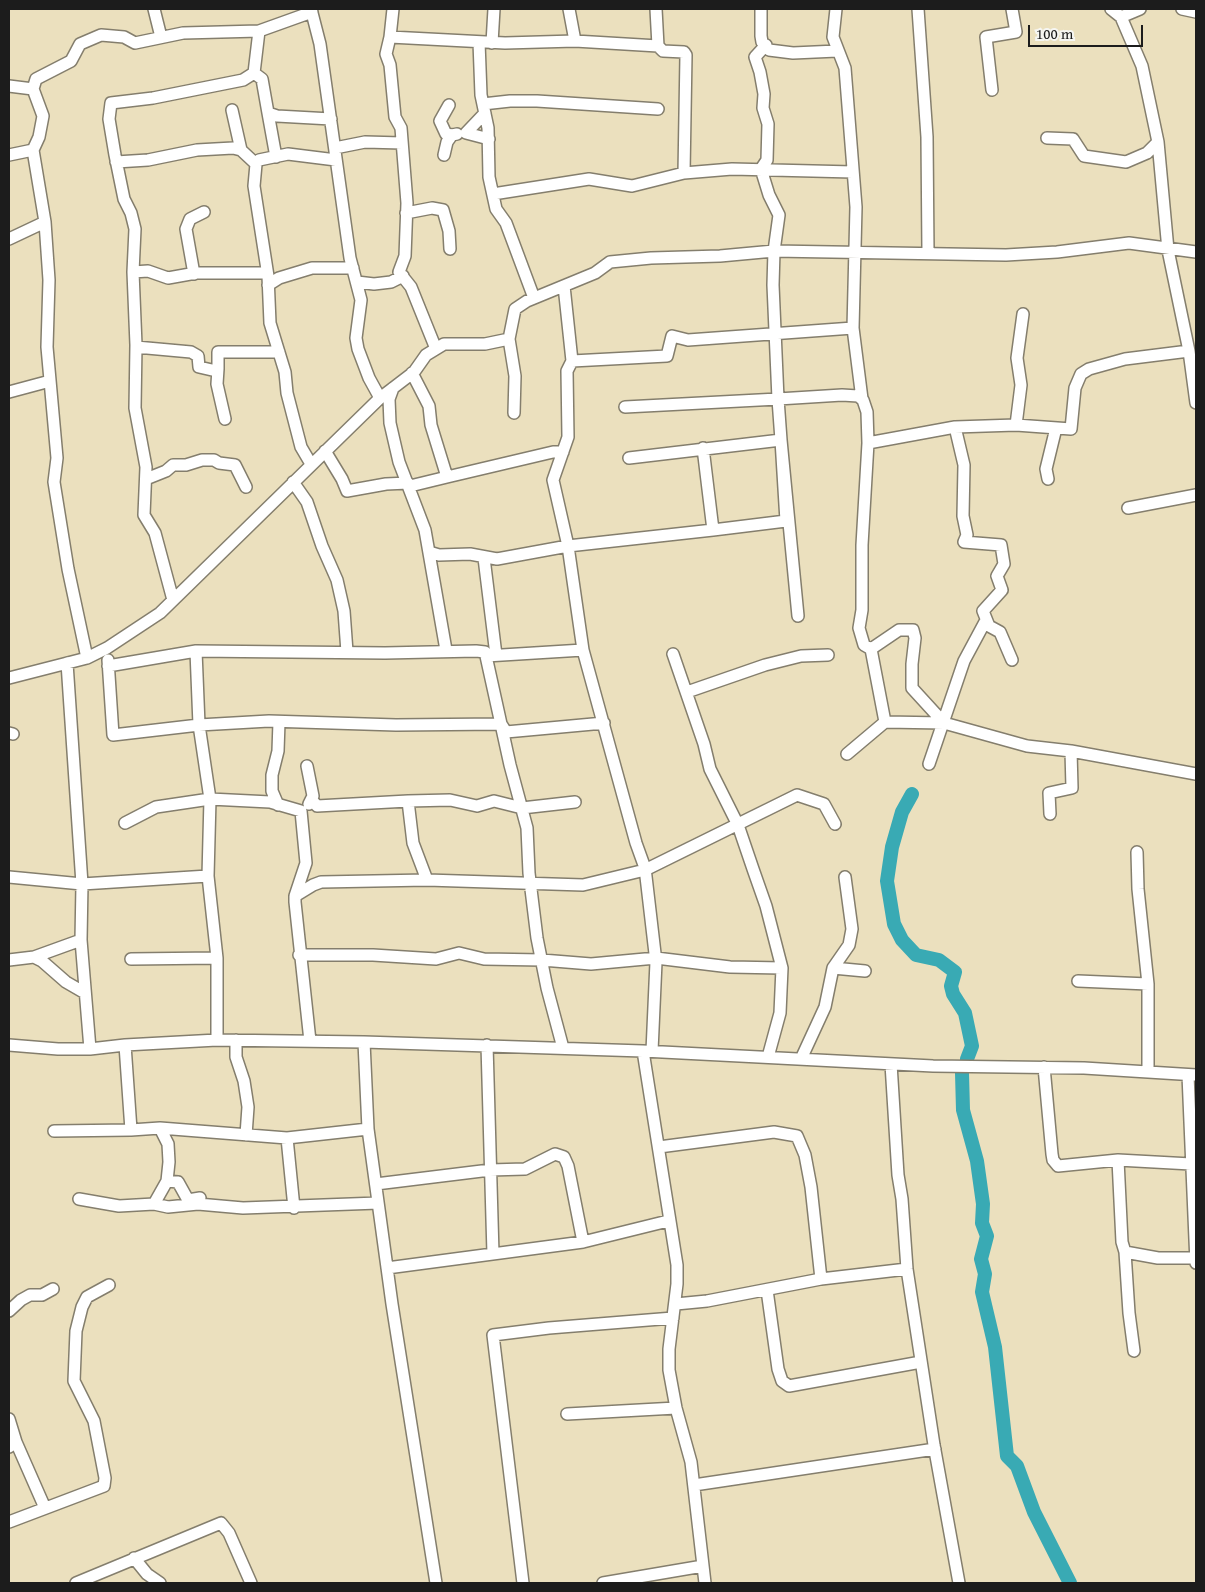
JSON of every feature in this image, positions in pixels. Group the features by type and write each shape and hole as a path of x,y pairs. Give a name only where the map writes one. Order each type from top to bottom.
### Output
{"street":[{"path":"154,9 160,36"},
{"path":"393,9 386,54 390,65 395,117 401,128 405,158 406,214 404,256 399,272 411,287 436,348"},
{"path":"492,43 494,9"},
{"path":"569,9 575,41"},
{"path":"656,9 658,46"},
{"path":"760,9 762,42 769,50 775,52 837,51"},
{"path":"836,9 833,37 837,51 844,64 856,207 853,328 862,399 867,412 868,443 859,628 864,645 871,649 885,722"},
{"path":"918,9 927,137 928,253"},
{"path":"992,90 986,38 1016,32 1012,9"},
{"path":"1111,9 1121,17 1142,66 1158,142 1168,250 1191,345 1196,403"},
{"path":"1121,17 1140,9"},
{"path":"1182,9 1196,12"},
{"path":"87,658 68,569 54,482 58,458 47,347 48,248 33,150 39,137 43,116 33,89 36,79 72,61 80,44 101,35 124,37 135,43 182,32 259,31 311,11 320,44 350,258 361,300 356,338 358,349 377,401 390,423"},
{"path":"254,73 259,31"},
{"path":"390,37 492,43 575,41 658,46 663,50 684,52 686,55 684,173"},
{"path":"479,42 479,69 489,139 489,177 496,209 506,223 534,298"},
{"path":"430,552 439,555 470,554 484,558 511,557 538,550 568,546 786,521 775,335 774,251 779,216 769,195 762,169 767,160 768,124 763,108 764,94 760,72 755,57 766,45"},
{"path":"254,73 262,79 276,157"},
{"path":"173,600 155,533 144,515 146,467 135,408 134,229 131,214 124,199 116,162 109,119 111,103 153,98 243,80 254,73"},
{"path":"9,86 33,89"},
{"path":"466,133 484,108 510,101 537,101 658,110"},
{"path":"449,105 440,122 446,134 466,133 489,139"},
{"path":"232,110 241,150 256,164"},
{"path":"268,113 277,116 331,119"},
{"path":"444,155 452,135"},
{"path":"1047,138 1073,139 1084,156 1126,162 1146,153 1158,142"},
{"path":"311,464 302,447 270,322 268,279 262,226 256,210 254,186 256,164 259,160 288,154 336,154 365,142 402,143"},
{"path":"9,155 33,150"},
{"path":"116,162 148,160 197,150 241,150"},
{"path":"493,194 589,179 632,186 684,173 762,169 853,172"},
{"path":"406,214 432,208 443,210 449,231 450,249"},
{"path":"194,274 186,229 190,219 204,212"},
{"path":"9,239 45,222"},
{"path":"514,413 515,376 509,339 515,309 534,298 595,273 610,262 774,251 1040,253 1129,243 1168,250 1196,252"},
{"path":"133,272 148,272 168,278 194,274 268,279 279,278 312,268 353,268"},
{"path":"357,282 374,284 392,282 402,276"},
{"path":"564,286 572,360 567,371 570,424 553,480 568,546 583,650 645,870 656,958 648,1051 668,1220 677,1265 676,1304 669,1364 676,1408 691,1462 705,1583"},
{"path":"1016,425 1020,385 1017,358 1023,314"},
{"path":"572,360 667,356 672,336 688,340 853,328"},
{"path":"9,678 87,658 160,613 311,464 377,401 412,374 426,355 436,348 444,344 485,344 509,339"},
{"path":"868,443 955,427 1016,425 1071,429 1075,388 1081,374 1089,369 1125,359 1191,345"},
{"path":"136,347 191,352 198,356 199,367 212,370 218,369"},
{"path":"225,419 217,384 218,352 279,352"},
{"path":"412,374 429,406 431,425 447,477"},
{"path":"9,392 50,381"},
{"path":"393,388 389,399 390,423 395,450 421,515 430,552 446,650"},
{"path":"625,407 854,395 862,399"},
{"path":"955,427 964,465 963,516 967,534 964,542 1001,546 1004,564 997,576 1002,590 983,611 989,626 1000,632 1012,660"},
{"path":"1048,479 1046,469 1056,428"},
{"path":"629,458 781,440"},
{"path":"781,440 798,616"},
{"path":"703,448 713,530"},
{"path":"325,451 347,491 386,484 409,484 554,452 563,452"},
{"path":"146,479 166,471 173,465 186,465 202,460 214,460 219,464 235,465 246,487"},
{"path":"293,482 307,502 322,546 337,580 344,611 347,652"},
{"path":"1128,508 1196,495"},
{"path":"484,558 491,656 501,724 528,828 537,938 547,988 563,1048"},
{"path":"929,764 944,723 950,696 964,661 986,620"},
{"path":"871,649 899,630 913,630 915,638 912,688 944,723"},
{"path":"106,648 112,735 199,726 279,722 396,725 501,724"},
{"path":"108,666 196,651 385,653 476,650 491,656 583,650"},
{"path":"196,651 199,726 210,799 208,876 217,958 217,1040"},
{"path":"673,654 704,744 710,769 738,825 766,906 782,968 780,1013 768,1057"},
{"path":"686,692 765,665 801,656 828,655"},
{"path":"67,663 82,884 80,940 90,1049"},
{"path":"278,805 272,791 272,775 278,751 279,722"},
{"path":"846,754 885,722 944,723 1026,746 1071,750 1196,774"},
{"path":"501,724 506,732 604,723"},
{"path":"1050,814 1049,793 1072,788 1071,750"},
{"path":"307,766 312,785 312,800 317,806 450,800 478,806 494,801 522,808 575,802"},
{"path":"295,896 321,882 427,880 583,885 645,870 797,795 824,804 835,824"},
{"path":"125,823 156,807 210,799 270,802 301,811"},
{"path":"301,811 312,800"},
{"path":"408,801 412,843 427,880"},
{"path":"301,811 306,863 295,896 299,955 310,1041"},
{"path":"1137,852 1138,889 1148,984 1148,1071"},
{"path":"9,877 82,884 208,876"},
{"path":"801,1059 825,1007 833,968 850,944 852,929 845,877"},
{"path":"9,960 34,957 80,940"},
{"path":"299,955 373,954 436,959 459,953 484,959 542,960 591,964 656,958 730,968 782,968"},
{"path":"34,957 85,994"},
{"path":"131,959 217,958"},
{"path":"833,968 865,971"},
{"path":"1078,981 1148,984"},
{"path":"9,1045 58,1050 217,1040 487,1045 648,1051 891,1064 1148,1071 1192,1075 1191,1164 1196,1260 1158,1258 1125,1252"},
{"path":"236,1040 236,1057 244,1081 248,1107 246,1135"},
{"path":"364,1042 368,1129 387,1268 436,1583"},
{"path":"125,1045 131,1130"},
{"path":"487,1045 493,1254"},
{"path":"891,1064 898,1175 902,1199 907,1269 935,1449 959,1583"},
{"path":"1044,1067 1054,1160 1058,1166 1118,1160 1191,1164"},
{"path":"154,1204 168,1181 168,1144 160,1128"},
{"path":"54,1130 160,1128 287,1138 368,1129"},
{"path":"659,1147 774,1132 797,1136 805,1156 812,1187 821,1279"},
{"path":"287,1138 294,1208"},
{"path":"376,1184 490,1170 525,1169 555,1154 564,1157 571,1178 583,1242"},
{"path":"1118,1160 1122,1242 1125,1252 1129,1313 1134,1351"},
{"path":"168,1181 178,1182 188,1200 194,1197 206,1198 213,1205"},
{"path":"78,1199 119,1206 154,1204 168,1207 213,1205 294,1208 378,1203"},
{"path":"387,1268 583,1242 668,1220"},
{"path":"676,1304 767,1290 821,1279 907,1269"},
{"path":"9,1522 103,1487 105,1483 94,1421 74,1381 76,1331 82,1307 87,1297 109,1285"},
{"path":"9,1311 30,1295 42,1295 52,1289"},
{"path":"767,1290 778,1369 782,1381 789,1386 921,1362"},
{"path":"523,1583 493,1335 549,1328 673,1318"},
{"path":"567,1414 676,1408"},
{"path":"9,1419 12,1445 45,1508"},
{"path":"694,1484 935,1449"},
{"path":"76,1583 221,1523 229,1533 250,1583"},
{"path":"134,1558 147,1574 160,1583"},
{"path":"603,1583 703,1566"}],"waterway":[{"path":"912,794 902,812 892,847 887,881 894,924 902,940 916,955 939,960 955,972 951,986 953,994 965,1013 972,1046 967,1059"},
{"path":"962,1073 963,1110 977,1161 983,1204 982,1223 987,1236 981,1259 985,1274 982,1292 995,1347 1007,1456 1017,1466 1034,1512 1070,1583"}]}
